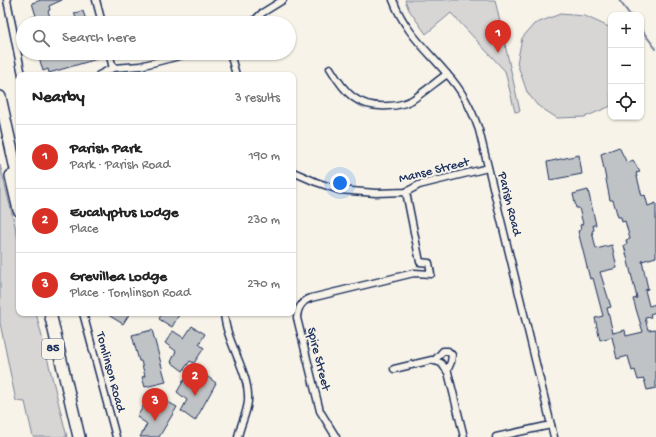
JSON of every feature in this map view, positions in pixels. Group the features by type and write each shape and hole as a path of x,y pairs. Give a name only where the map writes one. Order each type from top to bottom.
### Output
{"highway":[{"path":"0,98 16,170"},
{"path":"0,126 16,197"},
{"name":"85","path":"45,316 56,359 65,383"},
{"name":"85","path":"51,316 62,358 65,383 78,437"}],"street":[{"path":"7,0 16,45"},
{"path":"96,0 100,16"},
{"path":"259,16 283,0"},
{"name":"Parish Road","path":"392,0 408,31 419,45 448,74 473,114 488,168 554,437"},
{"path":"19,60 21,72"},
{"path":"111,60 113,68"},
{"path":"105,72 113,68 140,66 164,60"},
{"path":"232,60 235,72"},
{"path":"330,68 347,92 361,103 378,106 393,106 411,100 448,74"},
{"name":"Manse Street","path":"296,173 339,190 362,193 406,192 419,185 488,168"},
{"path":"406,192 420,262 414,273"},
{"name":"Spire Street","path":"336,437 320,411 297,318 298,310 303,302 311,298 414,273 431,274 429,263 420,262"},
{"name":"Tomlinson Road","path":"84,316 116,437"},
{"path":"225,316 229,340 246,383 248,401 238,437"},
{"path":"434,361 443,351 448,351 452,355 447,371"},
{"path":"394,369 434,361 441,363 447,371 464,437"},
{"path":"496,437 551,425"}],"shaded area":[{"path":"405,0 495,0 520,111 515,112 505,71 451,13 426,34 409,10"},
{"path":"560,14 585,16 608,27 608,107 585,117 557,118 537,105 527,92 517,63 522,38 534,24"},
{"path":"0,165 16,230 16,316 37,316 67,437 33,437 25,402 16,401 0,323"}],"building":[{"path":"41,0 62,0 49,6 50,10 48,11 50,16 36,16 32,3"},
{"path":"83,11 85,16 75,16 74,13"},
{"path":"40,60 94,60 52,72 49,72 48,69 43,71"},
{"path":"619,147 627,163 633,160 640,172 636,173 642,196 645,195 648,206 656,203 656,257 642,261 648,289 645,290 649,306 656,304 656,312 650,314 651,317 645,318 648,330 656,329 656,388 647,390 644,379 638,380 635,370 632,371 628,356 617,359 612,337 600,340 595,318 603,316 593,278 590,279 578,231 581,230 580,225 583,224 579,208 576,208 573,194 588,190 596,225 593,225 594,230 592,231 596,249 612,245 617,268 600,272 611,307 607,308 613,333 625,330 626,336 643,332 633,299 637,298 624,245 627,244 626,240 630,239 625,221 622,222 621,217 618,217 613,200 610,200 601,154"},
{"path":"579,155 582,174 550,180 547,162"},
{"path":"110,316 128,316 123,324"},
{"path":"160,316 178,316 172,327 159,319"},
{"path":"192,326 205,334 199,344 204,348 194,363 190,361 183,371 171,362 176,351 165,343 173,331 184,338"},
{"path":"152,330 166,382 145,387 142,377 145,376 132,335"},
{"path":"204,374 216,383 195,421 181,411 187,400 177,392 184,380 195,385"},
{"path":"164,400 177,407 159,437 140,437 147,424 137,417 144,405 156,410"}],"waterway":[{"path":"619,0 628,12"},
{"path":"644,33 656,49"}],"place":[{"name":"Parish Park","path":"498,53"},
{"name":"Eucalyptus Lodge","path":"195,396"},
{"name":"Grevillea Lodge","path":"155,421"}]}
